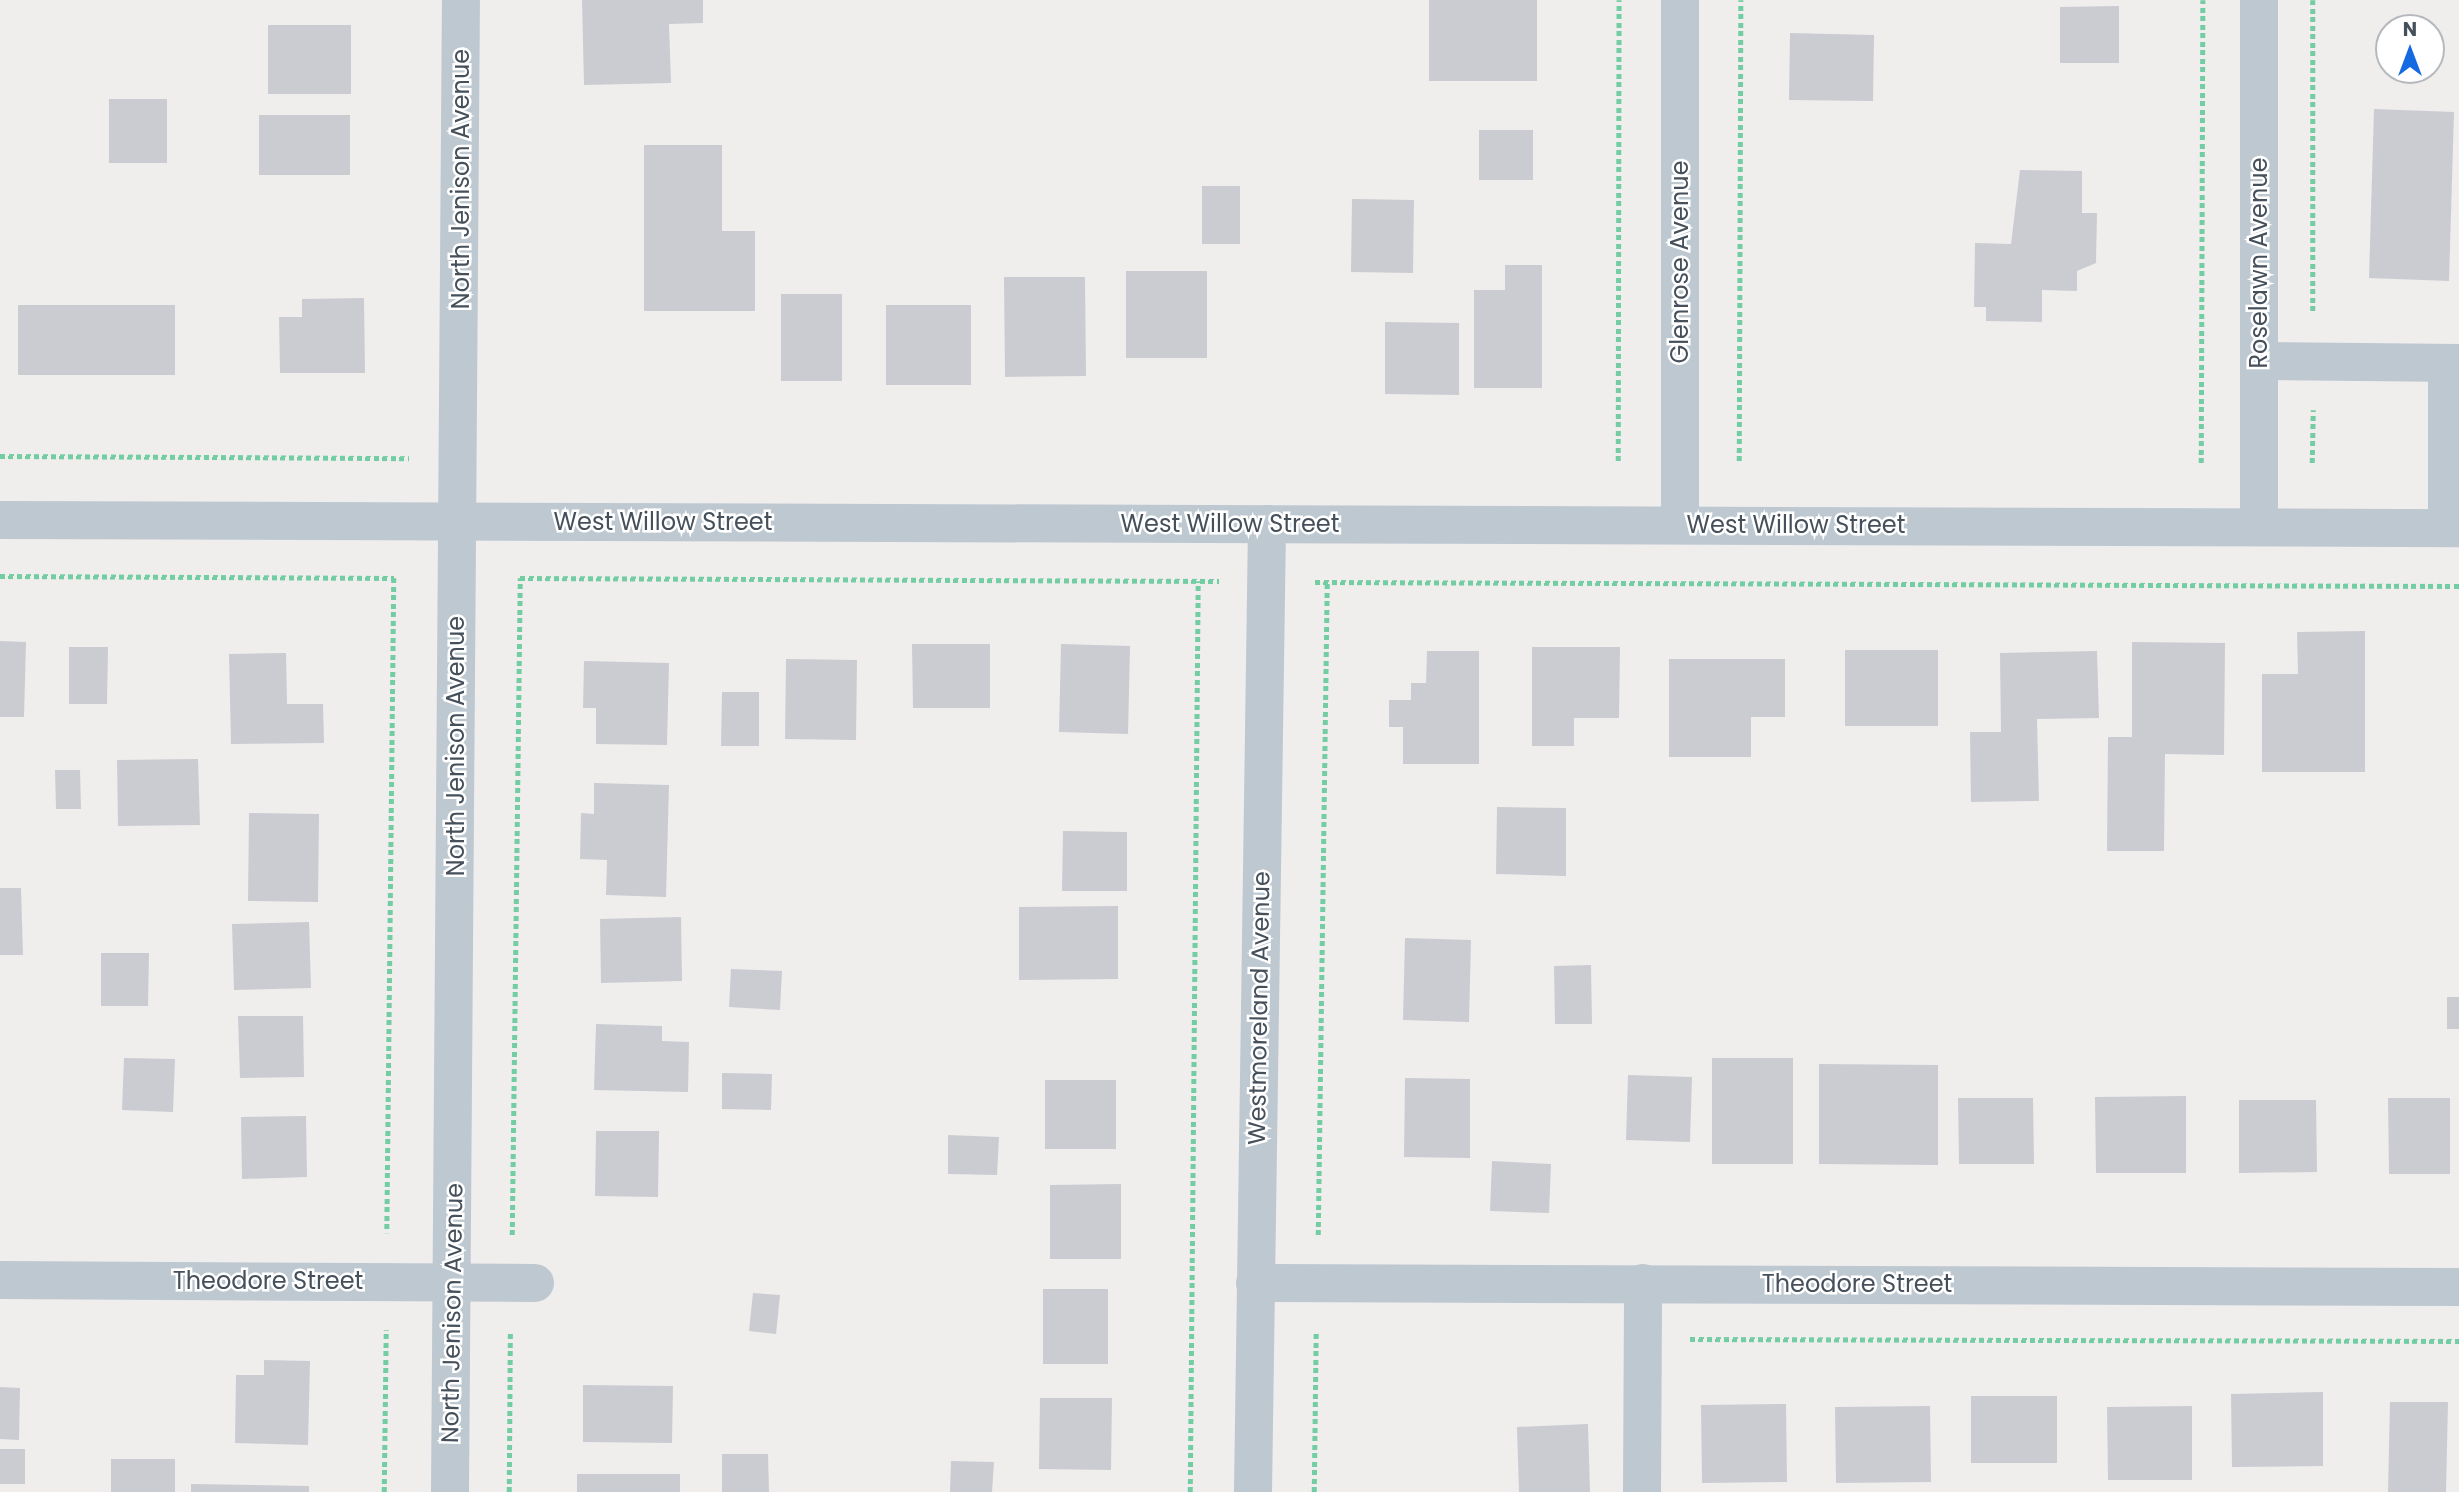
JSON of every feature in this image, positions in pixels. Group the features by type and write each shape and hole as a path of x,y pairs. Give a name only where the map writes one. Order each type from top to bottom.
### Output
{"street":[{"name":"North Jenison Avenue","path":"450,1492 460,521 461,0"},
{"name":"Glenrose Avenue","path":"1680,0 1680,525"},
{"name":"Roselawn Avenue","path":"2259,0 2259,527"},
{"path":"2259,361 2453,363 2453,528"},
{"name":"West Willow Street","path":"0,520 2453,528"},
{"name":"Westmoreland Avenue","path":"1253,1492 1267,524"},
{"name":"Theodore Street","path":"0,1280 523,1282"},
{"name":"Theodore Street","path":"1255,1283 2459,1287"},
{"path":"1642,1492 1643,1283"}],"path":[{"path":"1618,461 1619,0"},
{"path":"1739,461 1741,0"},
{"path":"2201,463 2203,0"},
{"path":"2312,463 2313,0"},
{"path":"0,456 412,458"},
{"path":"0,576 394,578 384,1492"},
{"path":"509,1492 523,1282 520,578 2459,586"},
{"path":"1190,1492 1198,581"},
{"path":"1314,1492 1326,582"},
{"path":"1643,1339 2459,1341"}],"building":[{"path":"582,0 703,0 703,23 669,24 671,83 584,85"},
{"path":"1429,0 1537,0 1537,81 1429,81"},
{"path":"2119,6 2119,63 2060,63 2060,7"},
{"path":"268,25 351,25 351,94 268,94"},
{"path":"1790,33 1874,35 1873,101 1789,100"},
{"path":"109,99 167,99 167,163 109,163"},
{"path":"2374,109 2454,112 2449,281 2369,278"},
{"path":"259,115 350,115 350,175 259,175"},
{"path":"1479,130 1533,130 1533,180 1479,180"},
{"path":"644,145 722,145 722,231 755,231 755,311 644,311"},
{"path":"2020,170 2082,171 2082,213 2097,213 2096,263 2077,271 2077,291 2042,290 2042,322 1986,321 1986,307 1974,307 1975,243 2011,244"},
{"path":"1202,186 1240,186 1240,244 1202,244"},
{"path":"1352,199 1414,200 1413,273 1351,272"},
{"path":"1505,265 1542,265 1542,388 1474,388 1474,290 1505,290"},
{"path":"1126,271 1207,271 1207,358 1126,358"},
{"path":"1004,277 1085,277 1086,376 1005,377"},
{"path":"781,294 842,294 842,381 781,381"},
{"path":"364,298 365,373 280,373 279,317 302,317 302,299"},
{"path":"18,305 175,305 175,375 18,375"},
{"path":"886,305 971,305 971,385 886,385"},
{"path":"1385,322 1459,323 1459,395 1385,394"},
{"path":"2365,631 2365,772 2262,772 2262,674 2298,674 2297,632"},
{"path":"0,641 26,642 24,717 0,717"},
{"path":"2132,642 2225,643 2224,755 2165,754 2164,851 2107,851 2108,737 2132,737"},
{"path":"912,644 990,644 990,708 913,708"},
{"path":"1061,644 1130,646 1128,734 1059,732"},
{"path":"69,647 108,647 107,704 69,704"},
{"path":"1532,647 1620,647 1619,718 1574,718 1574,746 1532,746"},
{"path":"1845,650 1938,650 1938,726 1845,726"},
{"path":"1427,651 1479,651 1479,764 1403,764 1403,727 1389,727 1389,700 1411,700 1411,683 1426,683"},
{"path":"2097,651 2099,718 2037,719 2039,801 1971,802 1970,732 2001,732 2000,653"},
{"path":"286,653 287,704 323,704 324,743 231,744 229,654"},
{"path":"786,659 857,660 856,740 785,739"},
{"path":"1669,659 1785,659 1785,717 1751,717 1751,757 1669,757"},
{"path":"584,661 669,663 667,745 596,744 596,708 583,708"},
{"path":"722,692 759,692 759,746 721,746"},
{"path":"198,759 200,825 118,826 117,760"},
{"path":"55,770 80,770 81,809 56,809"},
{"path":"594,783 669,785 666,897 606,895 607,860 580,859 581,813 594,814"},
{"path":"1497,807 1566,808 1566,876 1496,874"},
{"path":"249,813 319,814 318,902 248,901"},
{"path":"1063,831 1127,832 1127,891 1062,891"},
{"path":"0,888 21,888 23,955 0,955"},
{"path":"1118,906 1118,979 1019,980 1019,907"},
{"path":"681,917 682,981 601,983 600,919"},
{"path":"309,922 311,988 234,990 232,924"},
{"path":"1405,938 1471,940 1469,1022 1403,1020"},
{"path":"101,953 149,953 148,1006 101,1006"},
{"path":"1591,965 1592,1024 1555,1024 1554,966"},
{"path":"731,969 782,971 780,1010 729,1007"},
{"path":"2447,997 2459,997 2459,1029 2447,1029"},
{"path":"238,1016 303,1016 304,1077 240,1078"},
{"path":"596,1024 662,1026 662,1041 689,1042 688,1092 594,1090"},
{"path":"124,1058 175,1059 173,1112 122,1110"},
{"path":"1712,1058 1793,1058 1793,1164 1712,1164"},
{"path":"1819,1064 1938,1065 1938,1165 1819,1164"},
{"path":"722,1073 772,1074 771,1110 722,1109"},
{"path":"1628,1075 1692,1077 1690,1142 1626,1140"},
{"path":"1405,1078 1470,1079 1470,1158 1404,1157"},
{"path":"1045,1080 1116,1080 1116,1149 1045,1149"},
{"path":"2186,1096 2186,1173 2096,1173 2095,1097"},
{"path":"1958,1098 2033,1098 2034,1164 1959,1164"},
{"path":"2388,1098 2450,1098 2450,1174 2389,1174"},
{"path":"2239,1100 2316,1100 2317,1172 2239,1173"},
{"path":"306,1116 307,1177 242,1179 241,1117"},
{"path":"596,1131 659,1131 658,1197 595,1196"},
{"path":"948,1135 999,1137 997,1175 948,1174"},
{"path":"1492,1161 1551,1164 1549,1213 1490,1211"},
{"path":"1121,1184 1121,1259 1050,1259 1050,1185"},
{"path":"1043,1289 1108,1289 1108,1364 1043,1364"},
{"path":"753,1293 780,1295 776,1334 749,1331"},
{"path":"264,1360 310,1361 308,1445 235,1443 236,1375 264,1375"},
{"path":"583,1385 673,1386 672,1443 583,1442"},
{"path":"0,1387 20,1388 19,1440 0,1439"},
{"path":"2323,1392 2323,1466 2232,1467 2231,1394"},
{"path":"1971,1396 2057,1396 2057,1463 1971,1463"},
{"path":"1040,1398 1112,1398 1111,1470 1039,1469"},
{"path":"2390,1402 2448,1402 2446,1492 2388,1492"},
{"path":"1786,1404 1787,1482 1702,1483 1701,1405"},
{"path":"1930,1406 1931,1482 1836,1483 1835,1407"},
{"path":"2192,1406 2192,1480 2108,1480 2107,1407"},
{"path":"1588,1424 1590,1492 1519,1492 1517,1427"},
{"path":"0,1449 25,1449 25,1484 0,1484"},
{"path":"722,1454 768,1454 769,1492 722,1492"},
{"path":"111,1459 175,1459 175,1492 111,1492"},
{"path":"951,1461 994,1462 992,1492 950,1492"},
{"path":"577,1474 680,1474 680,1492 577,1492"},
{"path":"191,1484 309,1486 309,1492 191,1492"}]}
